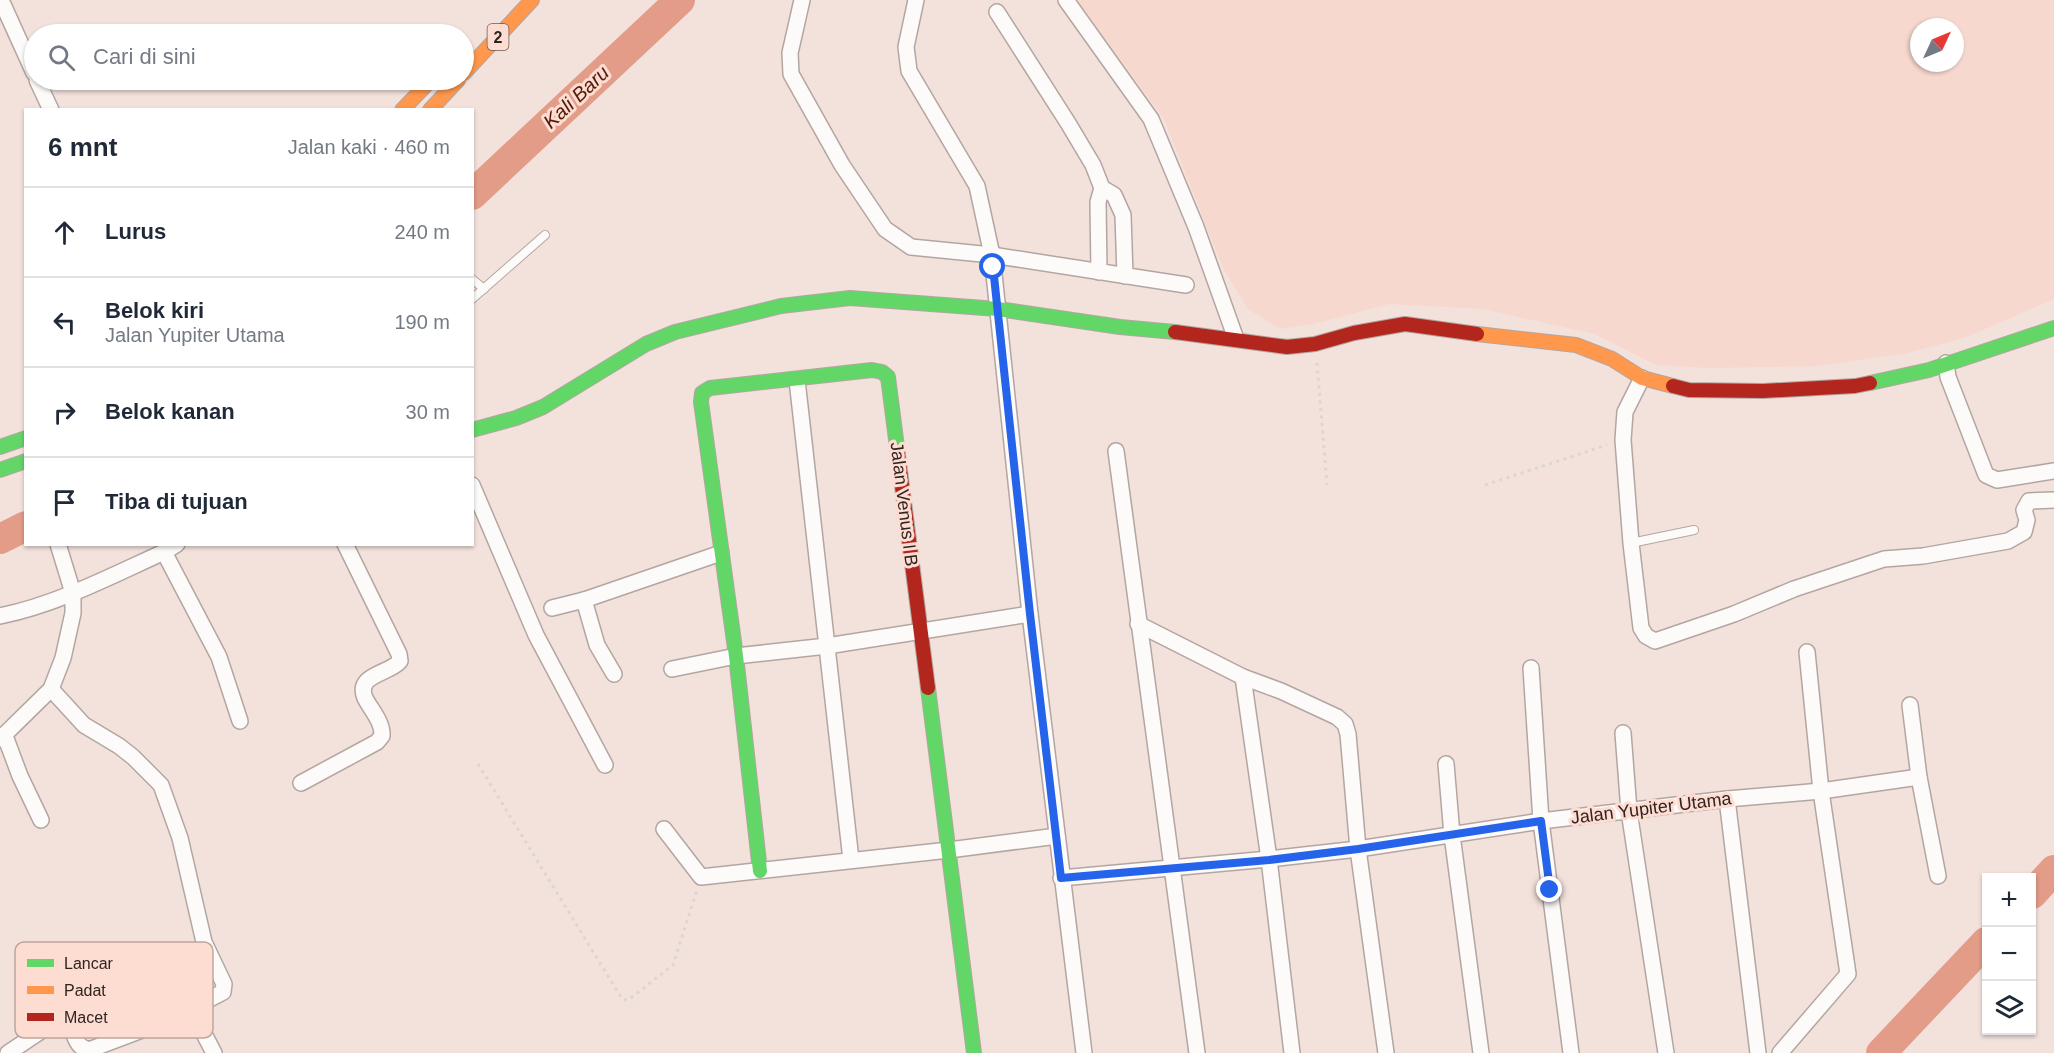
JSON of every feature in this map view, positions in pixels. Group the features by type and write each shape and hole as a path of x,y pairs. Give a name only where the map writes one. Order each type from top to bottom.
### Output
{"main road":[{"name":"2","path":"474,62 532,0"},
{"path":"404,108 421,90"},
{"path":"432,108 449,90"},
{"path":"474,428 516,418 543,407 646,344 675,332 781,306 850,298 998,309 1120,327 1236,339 1287,347 1315,344 1354,333 1405,324 1576,345 1612,359 1642,378 1689,390 1763,391 1855,386 1902,378 2054,328"},
{"name":"Jalan Venus I B","path":"797,380 872,370 882,372 888,377 975,1053"},
{"path":"760,871 736,656 701,402 702,393 710,388 797,380"},
{"path":"0,447 24,439"},
{"path":"0,470 24,463"}],"street":[{"path":"1,0 24,52"},
{"path":"802,0 790,53 791,74 842,165 885,229 911,247 992,255 1186,285"},
{"path":"916,0 906,47 909,71 977,186 992,255 1030,614 1084,1053"},
{"path":"1066,0 1151,118 1196,227 1236,339"},
{"path":"997,12 1093,165 1102,188 1098,202 1099,272"},
{"path":"42,90 50,108"},
{"path":"1102,188 1114,195 1123,215 1125,276"},
{"path":"1946,363 1948,377 1986,475 1997,480 2054,471"},
{"path":"1642,378 1625,412 1623,440 1631,543 1641,628 1655,641 1734,614 1794,589 1884,559 1923,556 2008,541 2024,532 2027,520 2024,510 2029,501 2054,500"},
{"path":"797,380 851,860"},
{"path":"1116,451 1197,1053"},
{"path":"474,489 531,625 605,765"},
{"path":"41,820 2,737 51,689 63,658 73,613 73,593 59,546"},
{"path":"301,783 377,742 382,736 382,729 364,695 365,684 371,677 396,666 400,661 399,654 346,546"},
{"path":"0,616 73,593 171,548 219,657 240,721"},
{"path":"552,608 584,600 721,553"},
{"path":"584,600 597,645 614,674"},
{"path":"672,669 736,656 826,646 1030,614"},
{"path":"1138,624 1243,677 1328,712 1345,724 1348,734 1358,849 1386,1053"},
{"path":"1780,1053 1848,974 1821,791 1807,652"},
{"path":"1532,668 1541,821 1571,1053"},
{"path":"1243,677 1269,860 1292,1053"},
{"path":"51,689 84,725 133,757 160,785 180,838 204,942"},
{"path":"1910,705 1919,777 1938,876"},
{"path":"1623,733 1629,811 1666,1053"},
{"path":"1446,764 1452,835 1481,1053"},
{"name":"Jalan Yupiter Utama","path":"1061,878 1269,860 1541,821 1727,799 1821,791 1919,777"},
{"path":"1727,799 1758,1053"},
{"path":"664,829 701,877 1057,836"},
{"path":"213,961 224,984 223,992 213,997"},
{"path":"8,1053 30,1038"},
{"path":"75,1038 82,1049 89,1050 121,1038"},
{"path":"206,1038 214,1053"}],"lane":[{"path":"474,297 545,236"},
{"path":"474,281 484,289"},
{"path":"1631,543 1694,530"}],"path":[{"path":"1315,344 1327,485"},
{"path":"1485,485 1623,440"},
{"path":"478,764 622,999 627,1000 632,997 673,965 701,877"}],"shaded area":[{"path":"1076,0 2054,0 2054,299 1967,337 1908,353 1817,366 1708,368 1656,365 1595,334 1482,309 1389,304 1313,324 1280,329 1248,309 1223,268 1164,119"}],"waterway":[{"name":"Kali Baru","path":"474,193 680,0"},
{"name":"Kali Baru","path":"0,539 24,527"},
{"path":"2036,890 2054,870"},
{"path":"1881,1053 1982,946"}],"traffic: fast":[{"path":"474,429 516,418 543,407 646,344 675,332 781,306 850,298 998,309 1120,327 1175,332"},
{"path":"1870,383 1929,370 2054,328"},
{"path":"760,871 736,656 701,402 702,393 710,388 872,370 882,372 888,377 898,455"},
{"path":"0,447 24,439"},
{"path":"0,470 24,462"},
{"path":"928,688 974,1053"}],"traffic: slow":[{"path":"474,62 532,0"},
{"path":"404,108 421,90"},
{"path":"432,108 449,90"},
{"path":"1477,334 1576,345 1612,359 1642,378 1673,386"}],"traffic: jam":[{"path":"1175,332 1287,347 1315,344 1354,333 1405,324 1477,334"},
{"path":"1673,386 1689,390 1763,391 1855,386 1870,383"},
{"path":"898,455 928,688"}],"route":[{"path":"993,267 1061,878 1269,860 1541,821 1550,890"}]}
